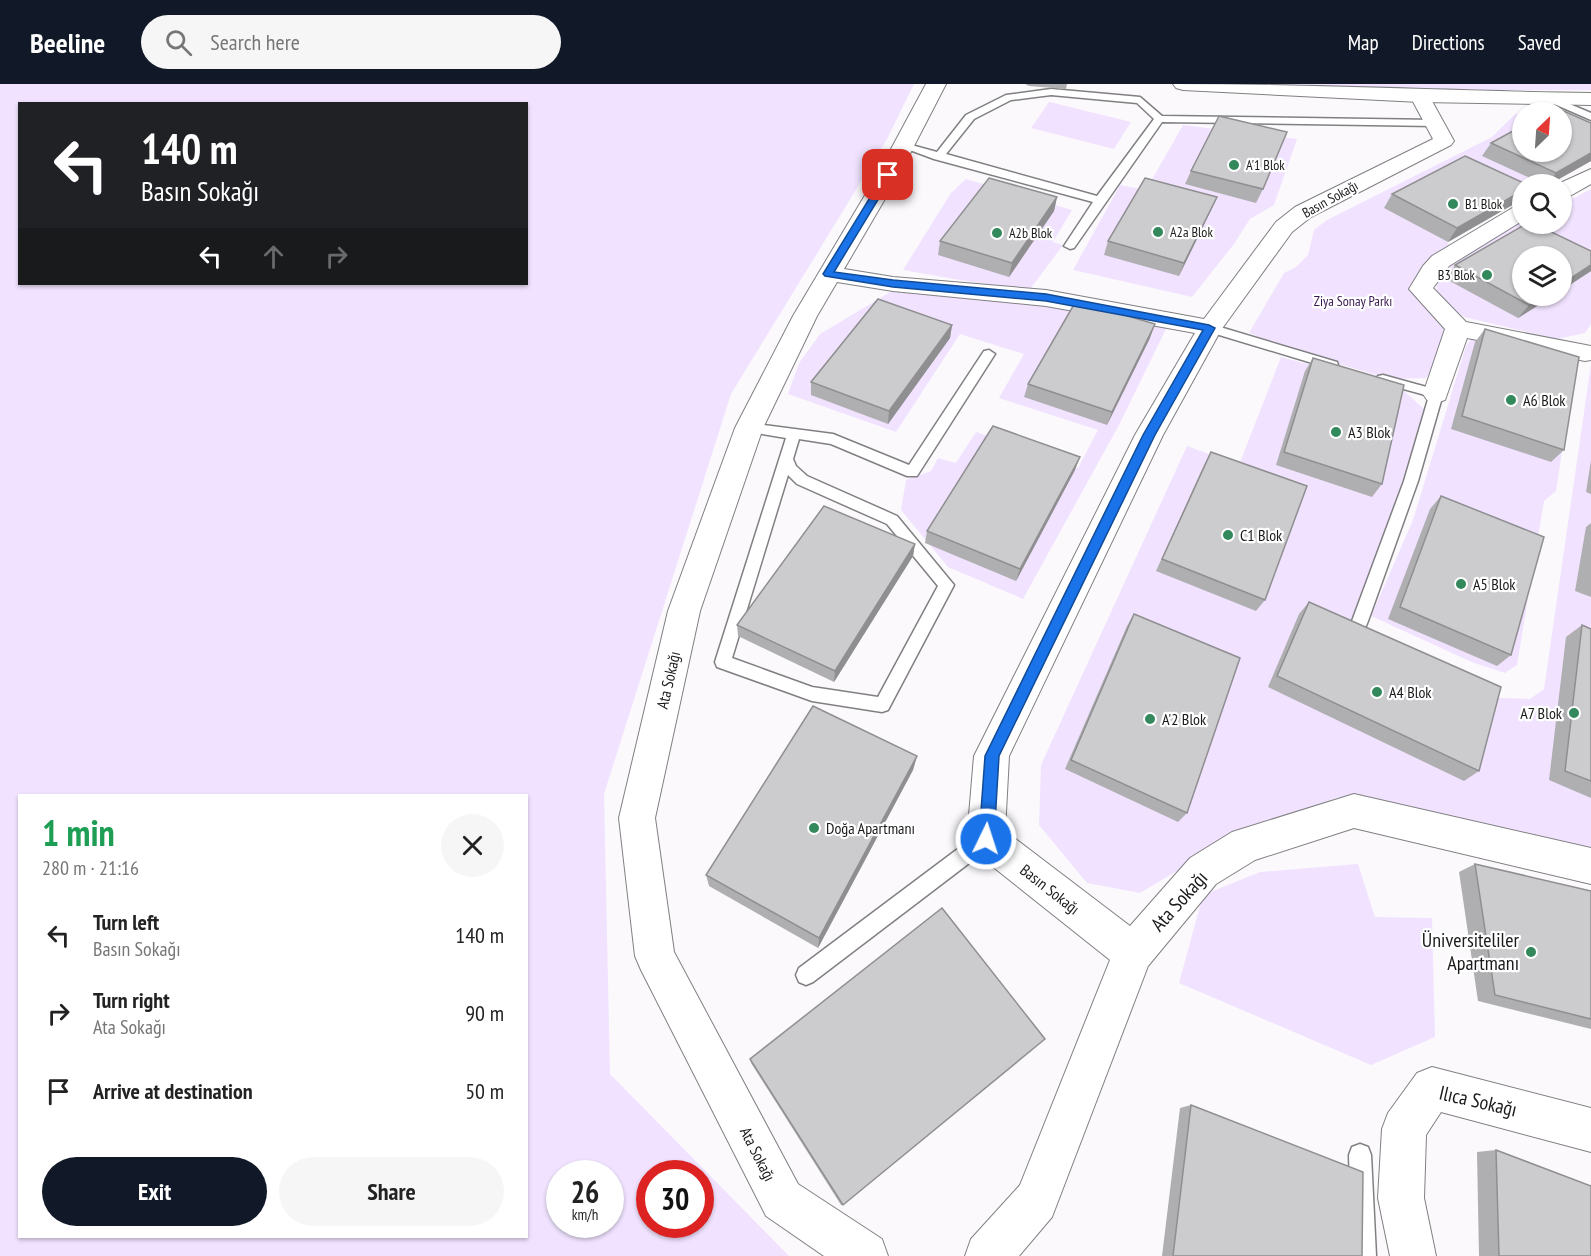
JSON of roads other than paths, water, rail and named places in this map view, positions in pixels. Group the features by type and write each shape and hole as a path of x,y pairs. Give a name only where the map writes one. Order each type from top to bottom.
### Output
{"street":[{"name":"Ata Sokağı","path":"865,1256 782,1200 655,956 637,818 684,611 749,428 804,316 904,147 936,84"},
{"path":"1183,84 1420,96 1591,99"},
{"name":"Basın Sokağı","path":"1133,953 986,839 992,756 1149,435 1209,328 1284,227 1303,212 1444,141 1420,96"},
{"path":"1572,185 1591,175"},
{"path":"1512,218 1459,251 1448,255 1428,272 1421,289 1458,328 1585,353"},
{"path":"828,274 893,284 1046,298 1209,328"},
{"path":"1436,394 1458,328"},
{"name":"Ata Sokağı","path":"988,1256 1036,1201 1133,953 1203,871 1245,845 1354,811 1591,866"},
{"name":"Ilıca Sokağı","path":"1413,1256 1401,1198 1404,1129 1432,1088 1591,1130"}],"lane":[{"path":"938,157 970,117 1009,97 1051,92 1140,100 1159,119 1435,123"},
{"path":"1548,98 1591,117"},
{"path":"1070,246 1100,200 1159,119"},
{"path":"904,147 1100,200"},
{"path":"1209,328 1351,371"},
{"path":"749,428 833,439 912,472 989,354"},
{"path":"1360,621 1429,426 1436,394 1372,376"},
{"path":"786,459 790,469 802,480 892,520 946,585 882,705 812,694 723,662 786,459 794,435"},
{"path":"806,975 986,839"},
{"path":"1360,1155 1364,1256"}],"place":[{"name":"A'1 Blok","path":"1234,165"},
{"name":"B1 Blok","path":"1453,204"},
{"name":"A2a Blok","path":"1158,232"},
{"name":"A2b Blok","path":"997,233"},
{"name":"B3 Blok","path":"1487,275"},
{"name":"A6 Blok","path":"1511,400"},
{"name":"A3 Blok","path":"1336,432"},
{"name":"C1 Blok","path":"1228,535"},
{"name":"A5 Blok","path":"1461,584"},
{"name":"A4 Blok","path":"1377,692"},
{"name":"A7 Blok","path":"1574,713"},
{"name":"A'2 Blok","path":"1150,719"},
{"name":"Doğa Apartmanı","path":"814,828"},
{"name":"Üniversiteliler Apartmanı","path":"1531,952"}],"park label":[{"name":"Ziya Sonay Parkı","path":"1353,301"}]}
